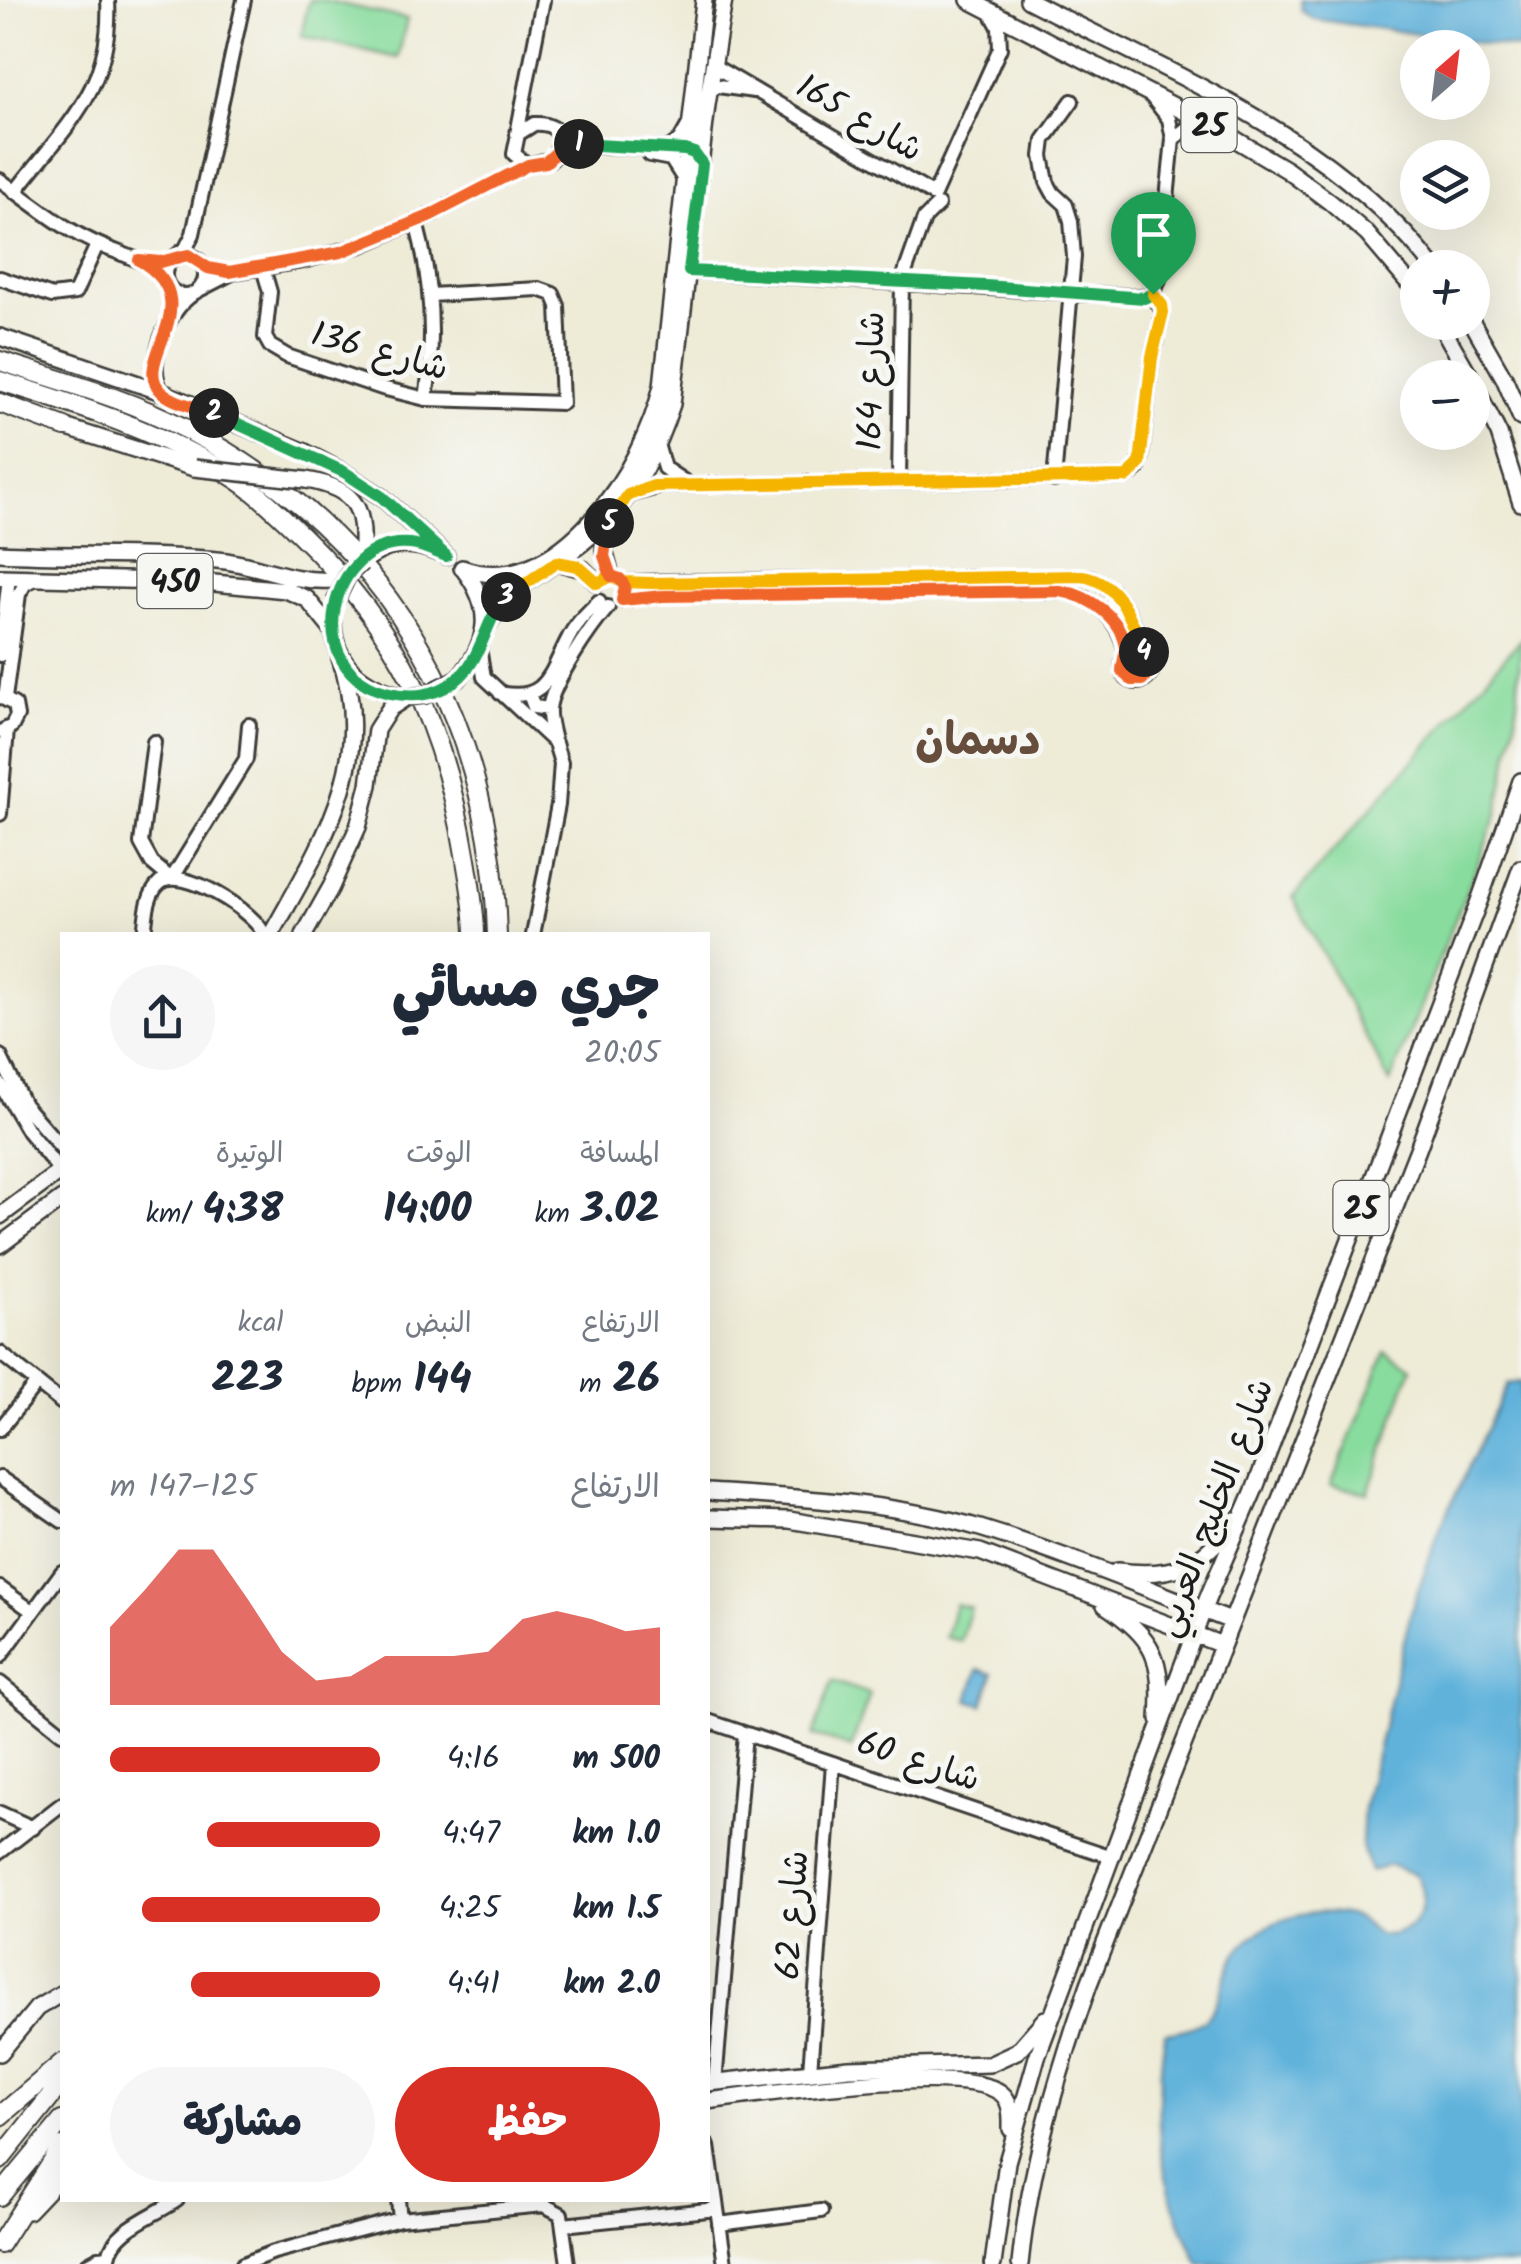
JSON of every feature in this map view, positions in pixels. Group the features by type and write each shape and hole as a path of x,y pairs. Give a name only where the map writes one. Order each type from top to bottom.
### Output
{"highway":[{"path":"0,361 144,411 218,447 285,491 351,551 405,624 446,698 486,822 497,932"},
{"path":"0,381 142,431 201,458 255,493 352,588 414,679 429,716 459,817 475,932"},
{"path":"0,406 65,427"},
{"path":"0,2116 60,2065"},
{"path":"0,2160 60,2085"},
{"path":"0,2196 60,2123"},
{"path":"0,2244 60,2150"}],"main road":[{"path":"0,337 162,392 344,472 382,497 462,568 484,575 506,575 542,559 596,516 634,463 652,424 662,386 704,0"},
{"path":"340,658 357,676 380,691 406,697 425,695 459,678 502,600 609,520 628,495 657,444 672,404 708,92 724,0"},
{"name":"25","path":"968,0 1218,129 1286,170 1330,202 1400,272"},
{"name":"25","path":"1028,0 1240,109 1314,154 1372,200 1418,250"},
{"path":"668,149 694,153 702,164"},
{"path":"1482,340 1521,418"},
{"path":"1490,416 1521,503"},
{"path":"65,427 194,468 332,485 352,498 358,508 364,531 362,563"},
{"path":"609,520 604,550 610,580"},
{"path":"274,932 326,837 343,786 353,717 351,690 333,631 335,602 348,575 383,549 407,544 446,556"},
{"name":"450","path":"0,553 222,560 298,579 331,580 348,575"},
{"path":"4,577 16,562 69,563 97,557"},
{"path":"557,562 610,580"},
{"path":"462,568 481,600 482,640"},
{"name":"450","path":"4,577 204,582 286,590 307,599 333,631"},
{"path":"306,932 350,850 376,730 390,708 406,697"},
{"name":"شارع الخليج العربي","path":"993,2264 1007,2162 1056,2003 1203,1610 1254,1488 1481,896 1521,780"},
{"name":"شارع الخليج العربي","path":"1020,2264 1033,2174 1064,2055 1089,1984 1418,1149 1521,868"},
{"path":"1481,896 1490,891 1500,892 1507,907"},
{"path":"0,1216 60,1173"},
{"path":"0,1245 60,1201"},
{"path":"1078,1562 1142,1574 1185,1568 1221,1538 1254,1488"},
{"path":"710,1492 862,1504 978,1528 1232,1620"},
{"path":"710,1518 789,1520 980,1552 1222,1644"},
{"path":"1062,1581 1069,1582 1078,1576 1078,1562"},
{"path":"1081,1588 1136,1626 1148,1641 1160,1682 1157,1740"},
{"path":"1089,1984 1089,1971 1110,1916 1102,1908 1090,1914"},
{"path":"0,2053 37,2008 60,1993"},
{"path":"711,2083 810,2071 989,2064 1005,2059 1022,2046 1056,2003"},
{"path":"918,2065 924,2071 924,2082"},
{"path":"710,2101 817,2086 980,2084 1003,2094 1009,2102 1007,2162"},
{"path":"0,2244 60,2177"}],"street":[{"path":"15,192 97,81 106,49 108,0"},
{"path":"171,318 165,270 186,248 192,234 244,0"},
{"path":"500,181 515,143 543,0"},
{"path":"936,200 1000,48 1000,31 990,11"},
{"name":"شارع 165","path":"712,64 936,200"},
{"name":"شارع 165","path":"708,92 718,86 754,91"},
{"path":"524,88 530,108 568,141 580,144 668,149 680,140 688,126"},
{"path":"1146,91 1165,112 1174,139 1160,269 1153,294"},
{"path":"1054,480 1074,257 1066,205 1053,193 1042,156 1044,140 1072,101"},
{"path":"528,165 516,159 515,143 530,124 553,129 561,144 554,157"},
{"path":"1174,139 1190,126 1218,129"},
{"path":"139,260 188,255 213,270 234,272 341,252 416,222 528,165 592,148 662,156 676,164 684,178"},
{"path":"0,180 44,216 97,245 156,270 180,295 197,291 204,280 192,234"},
{"name":"شارع 164","path":"899,481 902,281 924,219 936,200"},
{"path":"416,222 430,295 432,350 426,398"},
{"path":"0,278 52,296 75,293 97,245"},
{"name":"شارع 136","path":"263,268 270,300 265,337 274,349 382,388 426,398 562,403 558,306 553,294 539,289 430,295"},
{"path":"689,271 1144,298 1153,294"},
{"path":"134,382 154,366 180,304 214,280 234,272"},
{"path":"628,495 654,486 1054,480 1130,475 1138,468 1152,357 1163,312 1153,294"},
{"path":"154,366 162,392"},
{"path":"657,444 664,468 690,485"},
{"path":"0,655 4,577"},
{"path":"603,604 595,593 610,580 1089,577 1114,591 1152,668 1140,681 1131,680 1124,674 1122,664 1135,652 1145,654"},
{"path":"0,814 4,730 16,722 17,710 3,697 19,594 34,578"},
{"path":"610,580 626,592 622,600"},
{"path":"498,692 529,694 547,681 573,630 603,604 663,596 1060,591 1081,596 1104,612 1123,637 1126,657"},
{"path":"534,932 562,774 549,709 579,643 603,604"},
{"path":"482,640 484,677 554,743"},
{"path":"529,694 534,707 549,709"},
{"path":"145,932 153,892 160,882 171,877 246,758 249,726"},
{"path":"154,742 141,843 152,863 171,877 199,884 252,917 262,932"},
{"path":"252,917 272,918 284,911"},
{"path":"0,1056 24,1105 60,1146"},
{"path":"1,1089 28,1131 60,1170"},
{"path":"0,1354 60,1401"},
{"path":"0,1429 37,1383"},
{"path":"0,1478 60,1520"},
{"path":"0,1656 60,1578"},
{"path":"0,1588 32,1611"},
{"path":"0,1683 60,1729"},
{"name":"شارع 60","path":"710,1722 1112,1857"},
{"path":"711,2083 745,1734"},
{"name":"شارع 62","path":"810,2071 832,1763"},
{"path":"0,1852 60,1806"},
{"path":"0,1814 33,1828"},
{"path":"710,2160 725,2264"},
{"path":"88,2264 98,2258 111,2261 111,2247 120,2236 174,2202"},
{"path":"398,2202 400,2219"},
{"path":"244,2264 274,2252 400,2219 546,2206 559,2212 568,2264"},
{"path":"563,2225 717,2209"},
{"path":"719,2224 822,2211"}],"green space":[{"path":"309,0 407,19 398,58 301,36"},
{"path":"1521,639 1516,719 1497,815 1390,1083 1293,897"},
{"path":"1386,1351 1412,1367 1368,1493 1331,1485"},
{"path":"955,1604 971,1608 961,1641 946,1637"},
{"path":"832,1681 870,1694 851,1748 813,1735"}],"water":[{"path":"1300,0 1521,0 1521,49 1490,45 1490,30 1400,31 1314,19 1301,11"},
{"path":"1521,1382 1521,2264 1199,2264 1174,2206 1161,2152 1159,2096 1165,2033 1193,2027 1207,2017 1236,1954 1246,1942 1274,1924 1306,1914 1339,1914 1358,1918 1378,1935 1391,1935 1411,1926 1417,1918 1422,1898 1416,1875 1390,1865 1370,1872 1361,1843 1363,1809 1413,1604 1442,1523 1508,1384"},
{"path":"978,1669 993,1674 983,1705 968,1700"}],"district":[{"name":"دسمان","path":"978,738"}],"route":[{"path":"1153,294 1144,298 689,271 702,164 697,156 685,150 580,144 559,133 559,150 546,162 528,165 427,217 341,252 229,272 208,268 188,255 160,262 139,260 162,276 170,294 171,318 154,366 162,392 344,472 382,497 446,556 407,544 383,549 348,575 335,602 333,631 340,658 357,676 380,691 406,697 425,695 459,678 474,660 502,600 557,562 578,566 597,583 611,576 623,582 651,583 1089,577 1114,591 1128,612 1150,659 1152,668 1144,679 1133,681 1122,671 1126,657 1123,637 1104,612 1068,592 646,596 622,600 625,587 623,582 620,579 611,576 604,550 609,520 628,495 654,486 1054,480 1130,475 1141,460 1152,357 1163,312 1153,294"}]}
